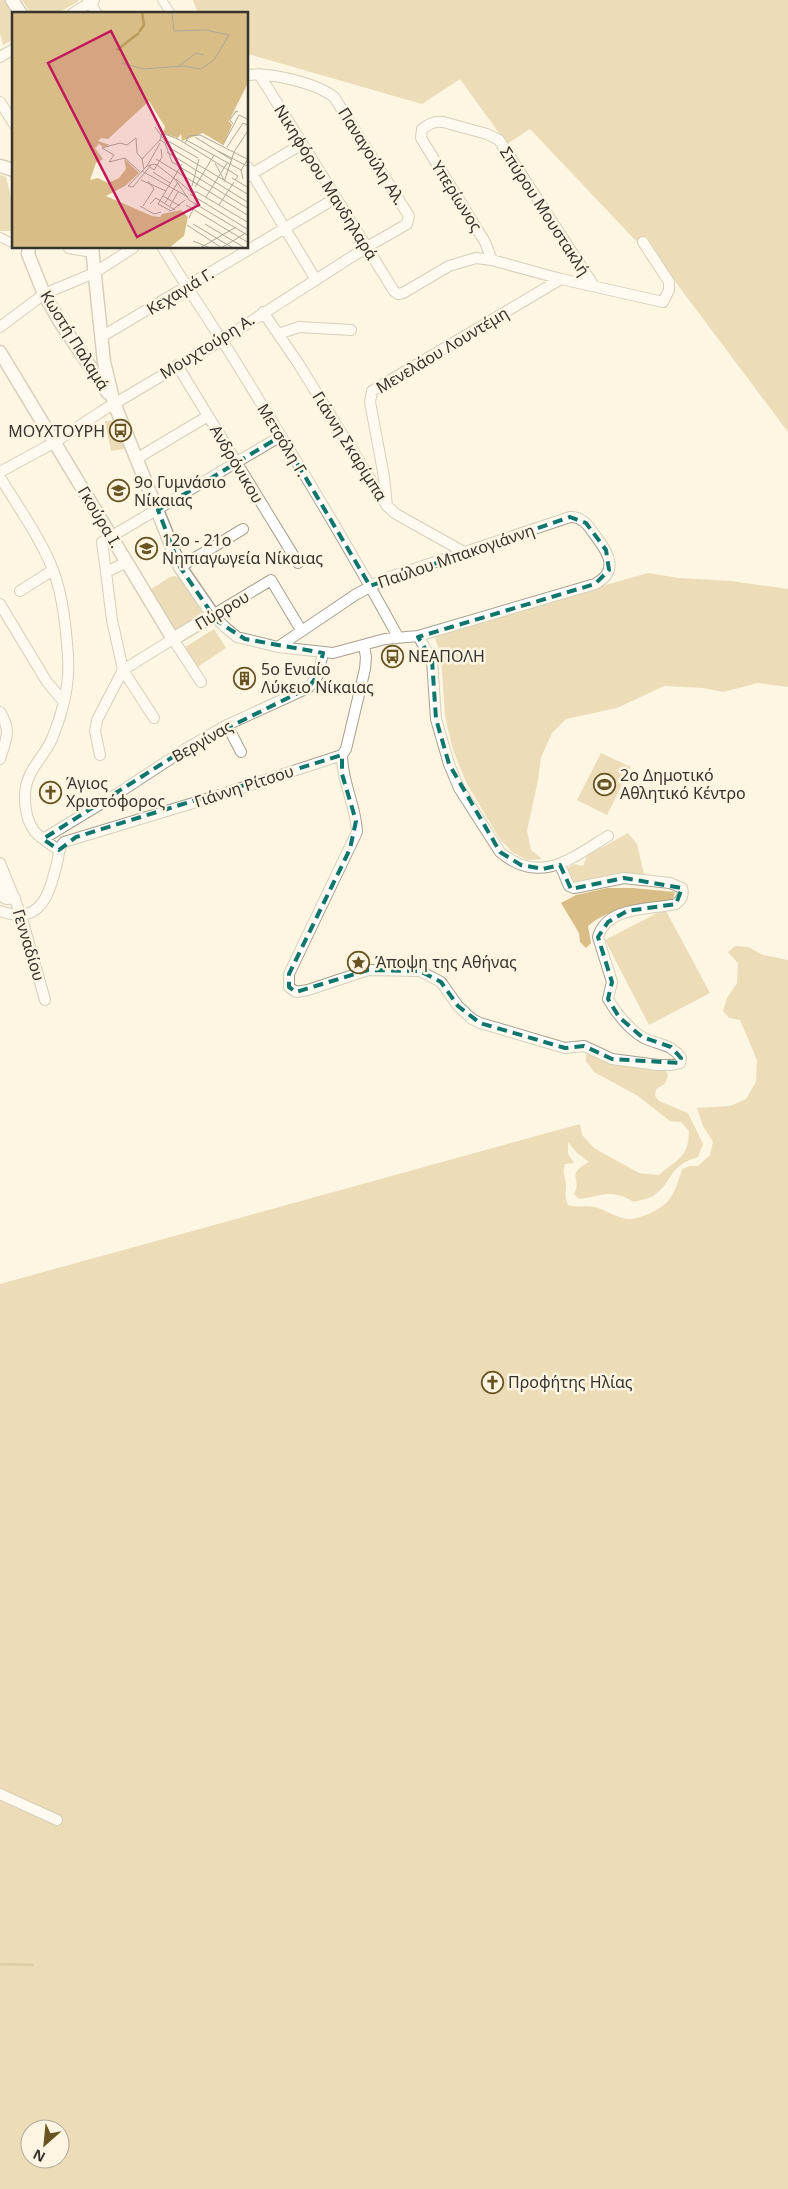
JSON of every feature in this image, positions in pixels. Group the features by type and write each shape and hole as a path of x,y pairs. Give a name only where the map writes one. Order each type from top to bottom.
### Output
{"street":[{"path":"12,0 19,12"},
{"path":"162,0 170,12"},
{"path":"75,12 91,1"},
{"path":"0,57 12,50"},
{"path":"249,75 259,74"},
{"name":"Παναγούλη Αλ.","path":"259,74 317,86 334,97 409,216"},
{"name":"Νικηφόρου Μανδηλαρά","path":"259,74 398,294 403,293 449,266 465,260 476,258 492,260"},
{"path":"0,102 12,121"},
{"name":"Σπύρου Μουστακλή","path":"420,134 422,129 437,121 493,137 503,145 594,286"},
{"name":"Υπερίωνος","path":"420,134 485,242 492,260"},
{"path":"302,144 249,172 316,280"},
{"name":"Κεχαγιά Γ.","path":"249,249 336,198"},
{"name":"Μουχτούρη Α.","path":"0,472 54,442 114,403 222,340 263,312 407,224 409,216"},
{"path":"0,237 12,243"},
{"path":"492,260 561,279 661,302 665,301 669,282 643,242"},
{"path":"0,326 44,294 94,273 131,249"},
{"name":"Μετσόλη Γ.","path":"164,249 186,288 222,340 282,436 398,637"},
{"name":"Κεχαγιά Γ.","path":"101,337 249,249"},
{"name":"Κωστή Παλαμά","path":"25,250 44,294 114,403"},
{"path":"92,250 101,337 114,403 180,567 213,615 237,637 278,647 323,653 344,651 385,639 418,636 432,660 436,719 448,764 459,788 500,852 509,860 533,868 543,868 560,865 608,836"},
{"name":"Μενελάου Λουντέμη","path":"387,506 384,476 370,402 372,391 561,279"},
{"name":"Γιάννη Σκαρίμπα","path":"263,312 303,370 387,506 396,514 464,552"},
{"path":"278,334 299,327 351,330"},
{"name":"Γκούρα Ι.","path":"0,352 54,442 107,539 127,562 201,682"},
{"name":"Ανδρόνικου","path":"177,365 298,563"},
{"path":"136,459 208,416"},
{"path":"154,718 122,670 112,620 106,572 107,539 282,436"},
{"path":"0,477 45,552 53,570 60,599 69,673 52,739 33,769 26,787 26,805 30,824 43,839 59,850 52,881 43,903 36,910 21,915 0,911"},
{"name":"Παύλου Μπακογιάννη","path":"278,647 301,630 384,579 576,517 586,523 606,550 610,563 609,570 606,576 594,584 418,636"},
{"path":"180,567 243,529"},
{"path":"106,572 127,562"},
{"path":"20,591 53,570"},
{"name":"Πύρρου","path":"122,670 271,580 301,630"},
{"path":"0,604 47,682 63,701"},
{"path":"364,646 366,663 346,749 342,755 342,774 356,821 357,832 289,974 289,987 296,992 308,990 368,970 420,971 441,982 458,1006 480,1023 565,1048 584,1046 612,1059 658,1065 680,1063 681,1058 671,1047 642,1037 619,1017 608,999 612,982 598,937 600,930 608,922 627,911 676,904 684,894 682,888 670,883 624,878 574,888 569,886 560,865"},
{"name":"Βεργίνας","path":"43,839 117,794 176,754 227,725 308,688 318,675 323,653"},
{"path":"100,755 95,731 97,720 122,670"},
{"path":"0,712 7,722 8,730 0,759"},
{"path":"227,725 241,752"},
{"name":"Γιάννη Ρίτσου","path":"59,850 64,842 76,837 223,794 342,755"},
{"name":"Γενναδίου","path":"0,863 21,915 45,1000"},
{"path":"0,879 4,898 7,900 14,898"},
{"path":"0,1794 56,1820"}],"highlighted area":[{"path":"281,436 370,586 570,517 586,523 606,550 609,570 595,584 418,637 432,660 436,719 449,764 500,852 521,865 543,869 560,865 571,889 624,878 682,888 676,904 627,911 608,922 598,937 612,982 608,999 619,1017 642,1037 671,1047 681,1058 680,1063 612,1059 584,1046 565,1048 480,1023 458,1006 441,982 420,971 368,970 296,992 289,987 289,974 350,849 356,821 342,774 342,755 76,837 59,850 43,839 187,748 308,688 318,675 323,653 245,639 217,621 180,567 158,510"}],"shaded area":[{"path":"0,0 5,0 13,12 12,40 3,45 0,33"},
{"path":"22,0 79,1 60,12 30,12"},
{"path":"193,0 788,0 788,432 677,284 647,237 637,242 530,129 507,144 460,79 422,104 249,54 249,12 197,12"},
{"path":"0,175 6,177 12,201 12,231 0,231"},
{"path":"105,421 114,421 125,449 111,451"},
{"path":"648,573 788,589 788,687 758,683 723,692 703,688 664,686 617,708 566,719 552,733 541,757 527,831 531,850 542,859 527,860 512,852 499,838 466,782 453,750 445,716 441,656 435,638 438,633"},
{"path":"170,577 180,578 206,619 175,635 148,591"},
{"path":"214,629 226,648 196,668 184,648"},
{"name":"2o Δημοτικό Αθλητικό Κέντρο","path":"601,753 631,767 607,815 577,800"},
{"path":"628,833 637,844 644,874 619,876 574,886 566,869 574,864 583,866 587,856"},
{"path":"607,888 633,888 675,892 673,899 618,910 597,919 588,926 591,943 586,948 580,942 579,933 561,903 576,895"},
{"path":"665,909 710,993 649,1025 605,940"},
{"path":"735,946 748,947 763,955 788,960 788,2189 0,2189 0,1284 580,1124 582,1135 594,1148 639,1173 659,1175 684,1153 687,1147 689,1131 681,1122 670,1121 638,1096 594,1072 586,1061 586,1055 589,1053 663,1065 668,1075 665,1084 656,1089 655,1096 659,1101 688,1113 703,1144 698,1157 681,1165 660,1191 651,1197 634,1202 612,1194 579,1199 574,1194 577,1184 576,1174 577,1171 589,1162 577,1153 568,1142 568,1154 574,1163 565,1164 564,1170 568,1205 594,1207 627,1219 649,1214 660,1208 670,1198 682,1169 698,1166 710,1155 713,1142 703,1126 697,1108 730,1106 746,1099 756,1082 757,1060 740,1020 729,1018 723,1011 727,998 737,983 738,963 728,952"}],"waterway":[{"path":"0,1964 33,1965"}],"place":[{"name":"ΜΟΥΧΤΟΥΡΗ","path":"121,431"},
{"name":"9ο Γυμνάσιο Νίκαιας","path":"118,491"},
{"name":"12ο - 21ο Νηπιαγωγεία Νίκαιας","path":"146,549"},
{"name":"ΝΕΑΠΟΛΗ","path":"392,656"},
{"name":"5ο Ενιαίο Λύκειο Νίκαιας","path":"245,678"},
{"name":"2o Δημοτικό Αθλητικό Κέντρο","path":"604,784"},
{"name":"Άγιος Χριστόφορος","path":"50,792"},
{"name":"Άποψη της Αθήνας","path":"359,962"},
{"name":"Προφήτης Ηλίας","path":"492,1382"}]}
